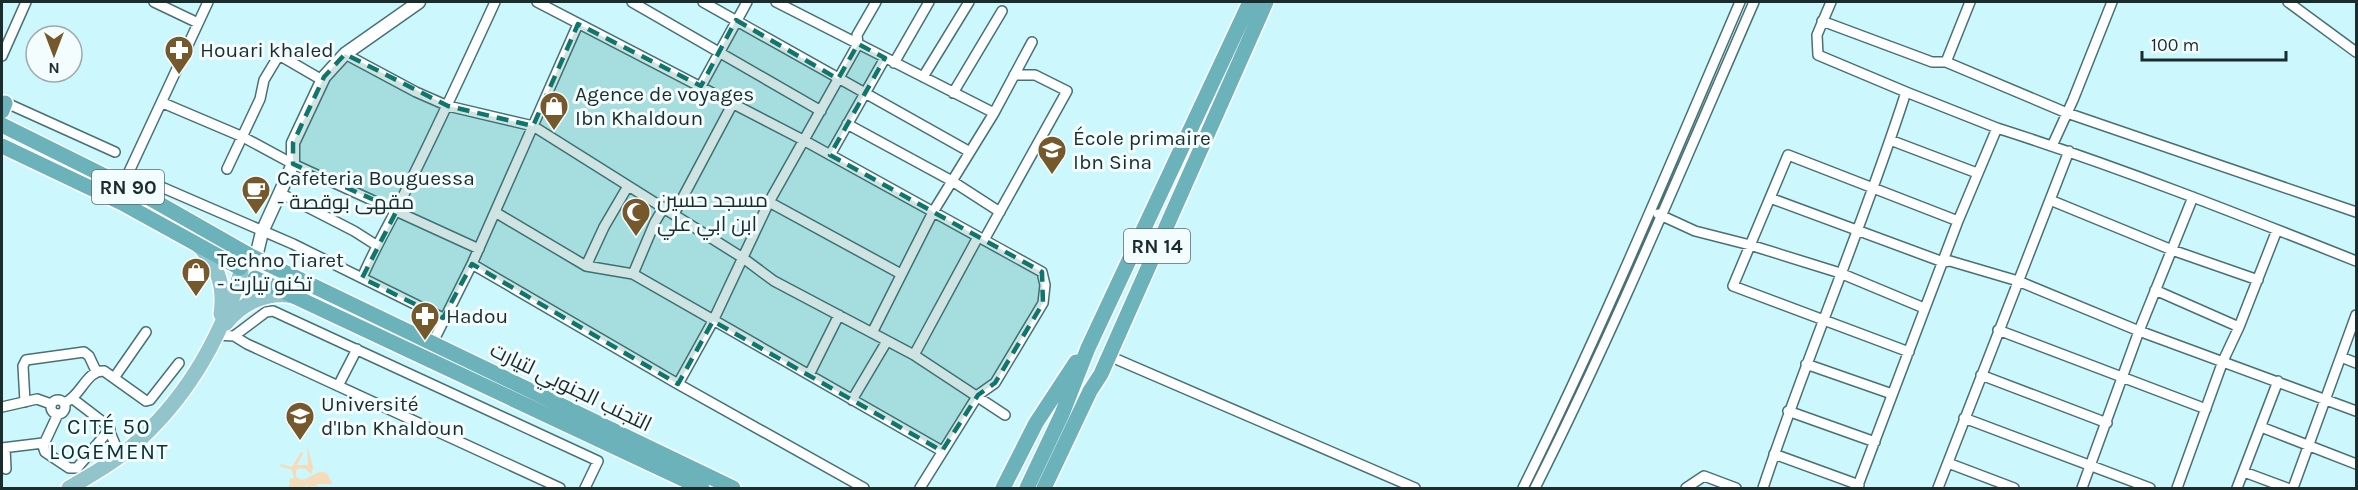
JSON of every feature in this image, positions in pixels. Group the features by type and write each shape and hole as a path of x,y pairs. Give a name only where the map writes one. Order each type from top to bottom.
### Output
{"highway":[{"name":"RN 14","path":"1027,489 1062,414 1088,348 1250,2"},
{"name":"RN 14","path":"1044,489 1090,391 1109,357 1266,2"},
{"name":"التجنب الجنوبي لتيارت","path":"2,124 126,178 256,257 733,489"},
{"name":"التجنب الجنوبي لتيارت","path":"2,146 122,203 195,241 247,274 702,489"},
{"path":"247,274 263,270 256,257"},
{"path":"1003,489 1036,423 1068,372 1088,348"},
{"path":"1014,489 1037,438 1088,348"},
{"path":"1054,489 1101,374"}],"main road":[{"path":"195,241 212,260 219,277 222,296 217,335"},
{"path":"69,489 120,456 143,436 183,392 201,366 247,274"},
{"path":"217,335 232,315 249,303 271,296 293,296"}],"street":[{"path":"2,56 26,2"},
{"path":"154,2 198,23"},
{"path":"208,2 163,103 126,178 262,231 443,318"},
{"path":"256,257 262,231 293,165 292,143 322,80 345,54 419,2"},
{"path":"362,278 376,245 397,210 448,106 495,2"},
{"path":"537,2 805,141 1042,272 1045,285 1043,303 995,382 978,395 920,489"},
{"path":"632,2 821,111"},
{"path":"704,2 970,152"},
{"path":"700,86 747,2"},
{"path":"776,2 994,113"},
{"path":"678,384 713,321 769,202 858,44 857,35 876,2"},
{"path":"830,155 866,93 929,2"},
{"path":"923,78 969,2"},
{"path":"1523,489 1563,409 1651,212 1740,2"},
{"path":"1535,489 1573,414 1663,216 1754,2"},
{"path":"1831,2 1817,35 1818,55 1997,128 2069,151 2356,261"},
{"path":"1946,63 1970,2"},
{"path":"2052,146 2112,2"},
{"path":"2288,2 2356,52"},
{"path":"953,93 1002,11"},
{"path":"1822,21 1932,62 1946,63 2067,113 2356,212"},
{"path":"432,344 479,249 578,24"},
{"path":"872,333 933,212 994,113 1032,42"},
{"path":"345,54 416,93 448,106 533,126 664,207 774,281 914,355 978,395 1005,415"},
{"path":"227,169 260,99 264,80 279,55 322,80"},
{"path":"914,355 981,238 1000,212 1067,91 1035,75 1014,75"},
{"path":"1707,78 1719,83"},
{"path":"1763,489 1788,411 1824,321 1890,140 1905,92"},
{"path":"163,103 243,137 293,165 479,249"},
{"path":"674,214 733,103"},
{"path":"3,105 115,152"},
{"path":"847,124 952,181 1000,212"},
{"path":"1774,454 1858,487 1924,308 1997,128"},
{"path":"1890,140 1977,173"},
{"path":"1938,489 2069,151"},
{"path":"1909,352 1733,286 1788,155 1958,221"},
{"path":"586,266 604,226 628,186"},
{"path":"280,193 354,231 376,245"},
{"path":"2082,489 2139,331 2193,197"},
{"path":"1770,198 1942,262 1950,261 2018,281 2139,331 2356,411"},
{"path":"2050,200 2172,250 2258,280"},
{"path":"769,202 902,274"},
{"path":"633,274 655,222 664,207"},
{"path":"495,212 586,266 633,274 942,451"},
{"path":"1651,212 1695,231 1750,245 1840,273 1924,308"},
{"path":"2177,489 2223,361 2239,327 2277,230"},
{"path":"472,264 864,489"},
{"path":"2155,290 2239,327"},
{"path":"234,336 266,312 273,311 598,461 585,489"},
{"path":"809,375 839,315"},
{"path":"2293,489 2356,315"},
{"path":"1998,330 2206,409"},
{"path":"114,378 146,332"},
{"path":"1597,332 1608,337"},
{"path":"217,335 234,336 560,489"},
{"path":"852,400 887,341"},
{"path":"338,386 357,349"},
{"path":"25,402 23,366 26,360 84,352 89,356 96,371"},
{"path":"1109,357 1415,489"},
{"path":"2341,357 2356,363"},
{"path":"110,429 74,469 45,452 43,443 58,414 64,410 69,401 96,371 104,371 148,401 179,363"},
{"path":"1806,364 1892,394"},
{"path":"1981,375 2107,423"},
{"path":"2237,489 2278,381"},
{"path":"2,407 42,400 51,404"},
{"path":"51,404 56,400 69,401 104,421 110,429 120,456"},
{"path":"51,404 52,411 58,414"},
{"path":"1788,411 1875,442"},
{"path":"1964,418 2150,489"},
{"path":"2261,427 2356,464"},
{"path":"6,469 3,448 43,443"},
{"path":"1948,463 2014,489"},
{"path":"2244,472 2288,489"},
{"path":"1686,489 1704,476 1736,489"}],"highlighted area":[{"path":"736,20 838,79 858,44 885,58 830,155 1042,272 1043,303 995,383 978,395 942,451 713,321 678,384 472,264 443,318 362,278 397,210 293,164 293,143 324,77 345,54 448,106 533,126 578,24 701,86"}],"shaded area":[{"path":"307,445 313,467 311,474 306,469 300,468 296,470 296,477 302,480 323,472 332,484 316,484 319,488 314,486 306,488 308,483 304,488 289,488 290,479 294,478 292,470 280,466 281,464 292,467 301,452 303,453 297,465 308,465"}],"place":[{"name":"Houari khaled","path":"179,76"},
{"name":"Agence de voyages Ibn Khaldoun","path":"554,132"},
{"name":"École primaire Ibn Sina","path":"1052,176"},
{"name":"Cafeteria Bouguessa - مقهى بوقصة","path":"256,216"},
{"name":"مسجد حسين ابن ابي علي","path":"636,238"},
{"name":"Techno Tiaret - تكنو تيارت","path":"196,298"},
{"name":"Hadou","path":"425,342"},
{"name":"Université d'Ibn Khaldoun","path":"300,442"}],"district":[{"name":"CITÉ 50 LOGEMENT","path":"109,440"}]}
